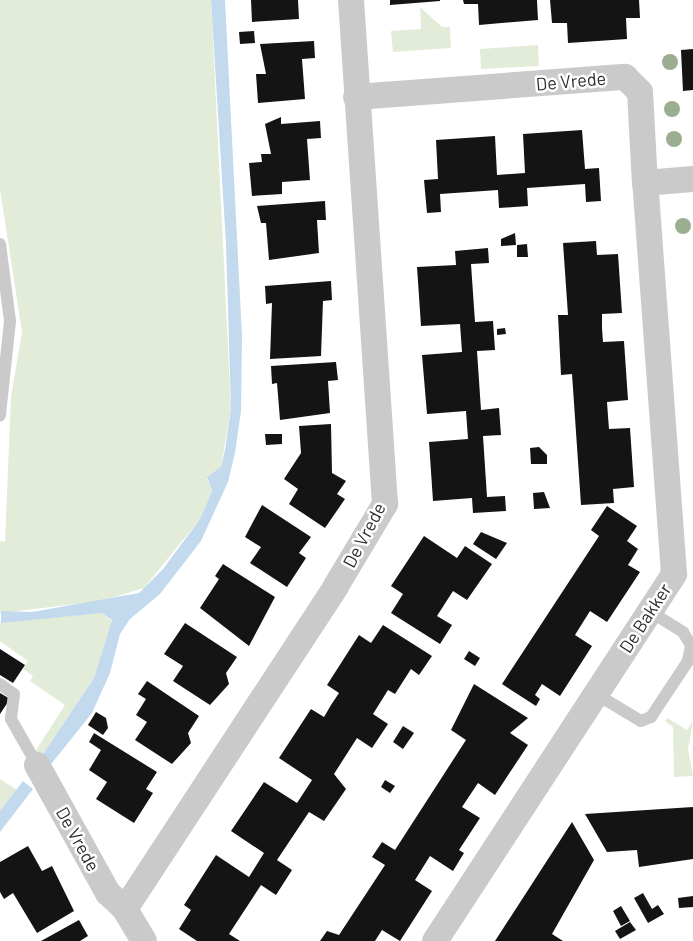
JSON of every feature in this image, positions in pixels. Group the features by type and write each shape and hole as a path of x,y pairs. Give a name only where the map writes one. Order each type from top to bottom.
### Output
{"street":[{"name":"De Vrede","path":"124,910 342,578 385,504 356,97 351,0"},
{"name":"De Vrede","path":"356,97 625,77 640,92 645,183"},
{"path":"645,183 693,179"},
{"name":"De Bakker","path":"436,941 674,574 645,183"},
{"name":"De Vrede","path":"37,765 108,892 124,910 144,941"}],"lane":[{"path":"0,244 10,321 0,414"},
{"path":"596,694 641,721 651,717 688,661 691,645 683,632 650,611"},
{"path":"0,684 14,694 11,718 37,765"}],"green space":[{"path":"0,0 211,0 231,408 221,467 207,479 212,491 200,519 144,588 102,601 0,613 0,541 5,542 11,397 22,332 0,189"},
{"path":"420,7 442,27 450,27 451,48 393,52 391,31 421,29"},
{"path":"538,45 539,66 481,69 480,49"},
{"path":"102,613 112,621 94,678 39,760 33,755 65,705 30,681 33,676 23,669 28,661 0,641 0,622"},
{"path":"667,718 687,730 693,721 688,749 693,776 674,777 673,727 665,721"},
{"path":"0,779 17,790 0,811"}],"water":[{"path":"211,0 225,0 242,336 241,411 235,453 228,482 201,541 160,594 130,619 120,634 110,673 92,713 48,768 39,760 94,678 112,620 102,613 1,623 1,611 32,612 139,593 163,569 200,519 212,491 207,477 221,467 225,450 231,408 226,244"},
{"path":"23,781 33,789 0,832 0,811"}],"building":[{"path":"251,0 298,0 299,19 252,22"},
{"path":"390,0 440,0 440,1 390,5"},
{"path":"463,0 537,0 538,20 479,25 478,4 464,4"},
{"path":"550,0 639,0 640,18 626,18 627,39 568,43 567,23 552,23"},
{"path":"254,31 255,43 240,44 239,32"},
{"path":"314,41 315,58 302,59 305,99 258,103 256,74 266,74 260,44"},
{"path":"693,49 693,90 683,91 681,50"},
{"path":"281,117 281,124 320,121 321,138 307,139 310,180 282,182 282,194 252,196 249,163 262,162 261,154 271,154 265,124"},
{"path":"582,130 585,169 599,168 601,201 586,202 585,184 527,188 528,206 514,207 499,208 498,190 440,194 441,212 427,213 424,180 438,179 436,140 495,136 497,175 525,173 523,134"},
{"path":"325,201 326,220 317,220 319,253 269,260 266,223 261,223 257,206"},
{"path":"515,233 516,245 501,246 501,239"},
{"path":"596,241 597,255 618,254 622,313 602,314 602,328 603,342 624,341 628,400 607,402 609,429 630,428 634,487 613,489 614,503 581,505 572,374 561,375 558,315 568,315 563,243"},
{"path":"527,244 528,257 517,257 517,245"},
{"path":"488,248 489,263 471,264 475,322 493,321 495,350 477,351 481,410 499,408 501,435 483,436 487,497 505,496 506,511 473,513 472,498 433,501 429,442 468,439 466,411 427,414 422,355 462,352 460,324 421,326 417,267 456,265 455,251"},
{"path":"331,281 332,300 323,301 321,356 270,359 272,303 266,304 265,286"},
{"path":"505,328 506,334 497,335 497,329"},
{"path":"336,362 338,380 328,381 330,413 280,420 277,383 272,384 271,366"},
{"path":"331,424 332,473 346,481 337,494 345,499 325,528 289,504 298,489 284,479 301,453 299,426"},
{"path":"265,434 282,434 282,444 266,445"},
{"path":"539,447 547,455 547,464 531,464 530,448"},
{"path":"544,492 550,508 534,509 533,493"},
{"path":"262,505 311,537 299,553 306,558 287,587 250,563 261,547 245,537"},
{"path":"607,506 637,526 627,541 638,549 628,565 640,572 607,622 590,611 575,635 592,646 560,696 542,684 535,695 540,699 536,706 502,684 599,536 591,530"},
{"path":"481,532 507,543 496,559 473,544"},
{"path":"424,536 457,558 465,546 492,564 467,600 453,591 437,616 452,625 440,644 391,613 403,594 391,586"},
{"path":"223,564 275,597 249,646 200,608 219,579 215,576"},
{"path":"185,623 237,657 226,673 229,684 210,705 173,681 183,666 164,654"},
{"path":"383,625 432,656 419,675 411,669 395,694 388,690 373,714 388,724 372,748 357,738 334,774 346,789 324,821 309,812 277,860 292,870 276,895 261,885 229,934 240,941 197,941 179,929 191,910 184,905 216,855 249,877 264,853 231,831 264,782 297,803 312,780 279,758 311,709 324,717 339,693 327,685 359,635 371,643"},
{"path":"0,649 25,665 13,683 0,675"},
{"path":"469,651 480,658 475,666 464,659"},
{"path":"147,681 199,716 188,733 191,743 172,764 135,740 147,722 136,715 146,699 138,694"},
{"path":"474,684 528,718 510,733 528,745 495,795 478,783 462,807 480,818 459,850 464,853 453,871 430,856 415,880 432,891 400,941 382,930 375,941 320,941 327,931 339,935 385,865 372,857 382,842 395,850 466,740 451,730"},
{"path":"0,693 10,699 0,714"},
{"path":"96,712 106,718 108,728 103,735 88,725"},
{"path":"403,726 414,733 403,749 393,742"},
{"path":"94,733 157,772 146,789 153,793 134,823 96,799 107,782 89,770 101,750 89,742"},
{"path":"385,780 395,786 390,793 381,787"},
{"path":"693,807 693,859 639,867 637,850 607,852 585,814"},
{"path":"572,822 594,860 552,934 563,941 495,941"},
{"path":"28,846 42,871 52,866 74,911 37,933 13,893 4,899 0,892 0,862"},
{"path":"643,893 652,909 658,905 664,914 648,923 634,898"},
{"path":"693,896 693,907 679,908 678,898"},
{"path":"621,906 630,921 621,926 613,911"},
{"path":"79,920 88,936 80,941 41,941"},
{"path":"630,922 636,930 620,939 615,931"}]}
